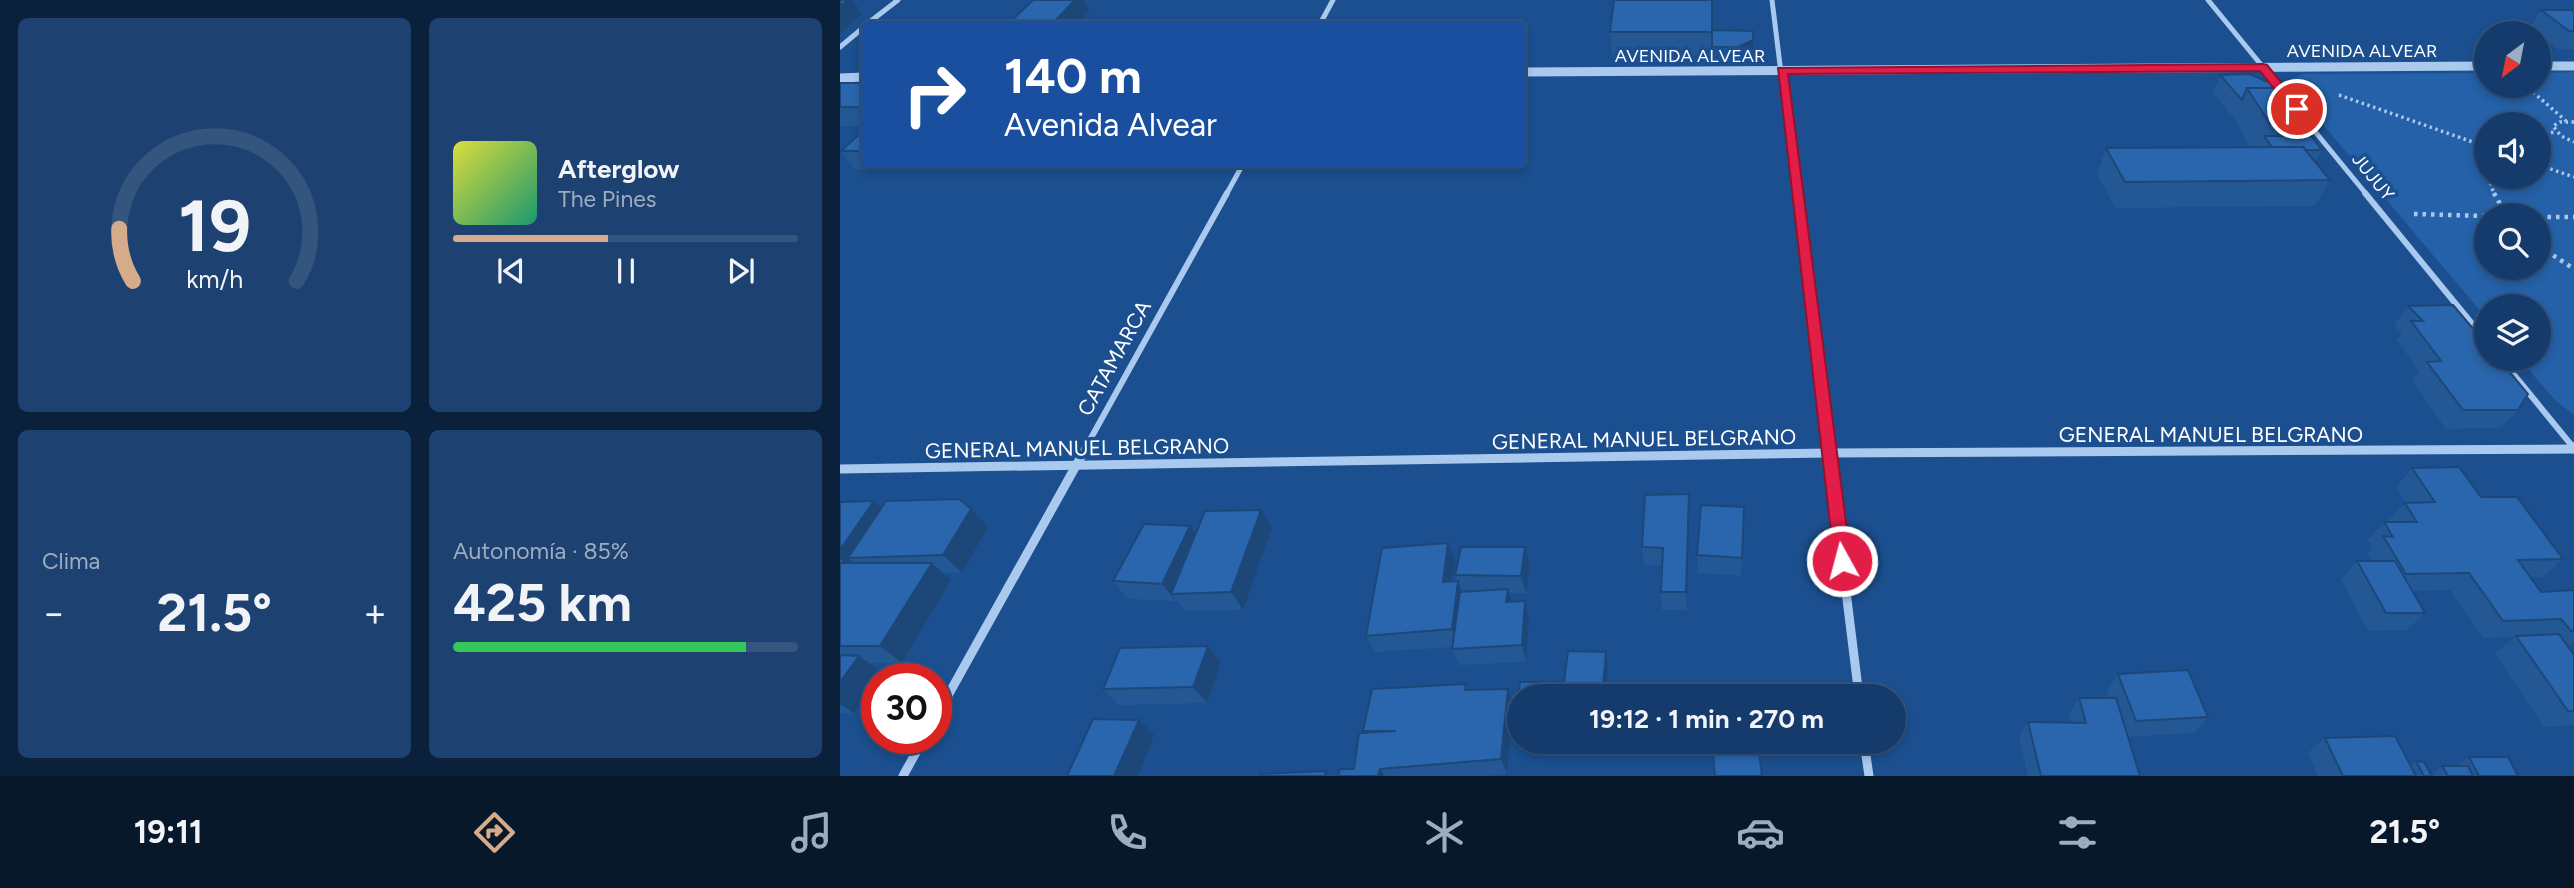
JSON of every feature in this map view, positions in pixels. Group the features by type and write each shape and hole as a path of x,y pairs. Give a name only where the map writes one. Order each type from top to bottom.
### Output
{"street":[{"path":"872,21 898,0"},
{"path":"1322,21 1333,0"},
{"path":"1772,0 1857,684"},
{"path":"2208,0 2289,99"},
{"path":"840,47 861,30"},
{"name":"AVENIDA ALVEAR","path":"1526,72 2474,66"},
{"path":"2552,66 2574,66"},
{"path":"840,78 861,78"},
{"name":"JUJUY","path":"2306,120 2474,326"},
{"name":"CATAMARCA","path":"952,688 1241,168"},
{"path":"2511,371 2574,449"},
{"name":"GENERAL MANUEL BELGRANO","path":"840,469 1828,453 2574,449"},
{"path":"903,776 915,754"},
{"path":"1866,754 1869,776"}],"path":[{"path":"2329,91 2474,142"},
{"path":"2540,98 2566,121"},
{"path":"2556,132 2553,125 2566,121 2574,122"},
{"path":"2551,133 2556,132 2574,142"},
{"path":"2551,169 2574,177"},
{"path":"2382,214 2474,216"},
{"path":"2551,216 2574,217"},
{"path":"2551,254 2574,269"}],"shaded area":[{"path":"2574,72 2574,415 2554,399 2530,371 2551,371 2551,294 2474,294 2474,304 2292,88 2289,80 2303,74 2474,73 2474,98 2552,98 2552,73"}],"building":[{"path":"1033,0 1075,0 1055,21 1011,21"},
{"path":"1614,0 1712,0 1712,32 1610,32"},
{"path":"2541,10 2571,10 2574,12 2574,31 2569,31"},
{"path":"1712,30 1753,31 1753,40 1738,47 1712,47"},
{"path":"2250,74 2270,83 2273,88 2247,88 2242,100 2220,75"},
{"path":"840,83 861,83 861,107 840,107"},
{"path":"2247,88 2288,88 2317,124 2270,124"},
{"path":"861,133 861,151 841,151"},
{"path":"2264,136 2311,136 2322,150 2272,147"},
{"path":"2303,147 2330,180 2125,182 2106,148"},
{"path":"2453,305 2474,330 2474,371 2509,371 2528,394 2518,410 2463,410 2427,362 2441,361 2411,321 2423,321 2408,306"},
{"path":"2459,467 2481,497 2517,497 2563,559 2518,560 2541,592 2574,590 2574,631 2561,619 2503,621 2469,573 2406,574 2383,536 2393,537 2384,522 2417,522 2405,503 2435,502 2412,468"},
{"path":"1689,494 1686,592 1661,592 1663,548 1642,547 1645,495"},
{"path":"959,499 971,509 943,555 848,558 886,501"},
{"path":"874,501 840,550 840,502"},
{"path":"1701,505 1744,507 1742,558 1697,555"},
{"path":"1261,510 1231,592 1171,594 1205,511"},
{"path":"1144,524 1190,526 1162,584 1113,581"},
{"path":"1448,543 1443,582 1458,581 1452,629 1366,636 1382,548"},
{"path":"1461,547 1525,547 1521,576 1455,575"},
{"path":"2357,561 2395,561 2425,613 2386,613"},
{"path":"841,563 932,563 880,646 840,646"},
{"path":"1508,589 1506,602 1525,601 1522,645 1452,649 1460,592"},
{"path":"2559,634 2574,655 2574,711 2568,711 2516,636"},
{"path":"1208,646 1193,687 1103,689 1120,648"},
{"path":"1568,651 1606,652 1603,684 1520,684 1564,682"},
{"path":"840,655 859,656 840,682"},
{"path":"2188,670 2208,717 2136,721 2118,674"},
{"path":"1466,684 1465,690 1507,689 1501,759 1380,769 1378,776 1338,776 1340,769 1354,769 1359,733 1396,731 1363,731 1372,689"},
{"path":"2079,698 2116,698 2140,776 2041,776 2028,722 2086,723"},
{"path":"1093,719 1139,720 1114,776 1067,776"},
{"path":"2395,736 2416,776 2343,776 2325,738"},
{"path":"1713,754 1759,754 1762,776 1715,776"},
{"path":"2469,757 2508,757 2518,776 2479,776"},
{"path":"2416,761 2424,762 2432,776 2424,776"},
{"path":"2442,766 2468,766 2473,776 2448,776"},
{"path":"1326,771 1325,776 1259,776 1259,774"}],"route":[{"path":"1842,561 1782,71 2263,68 2297,109"}]}
